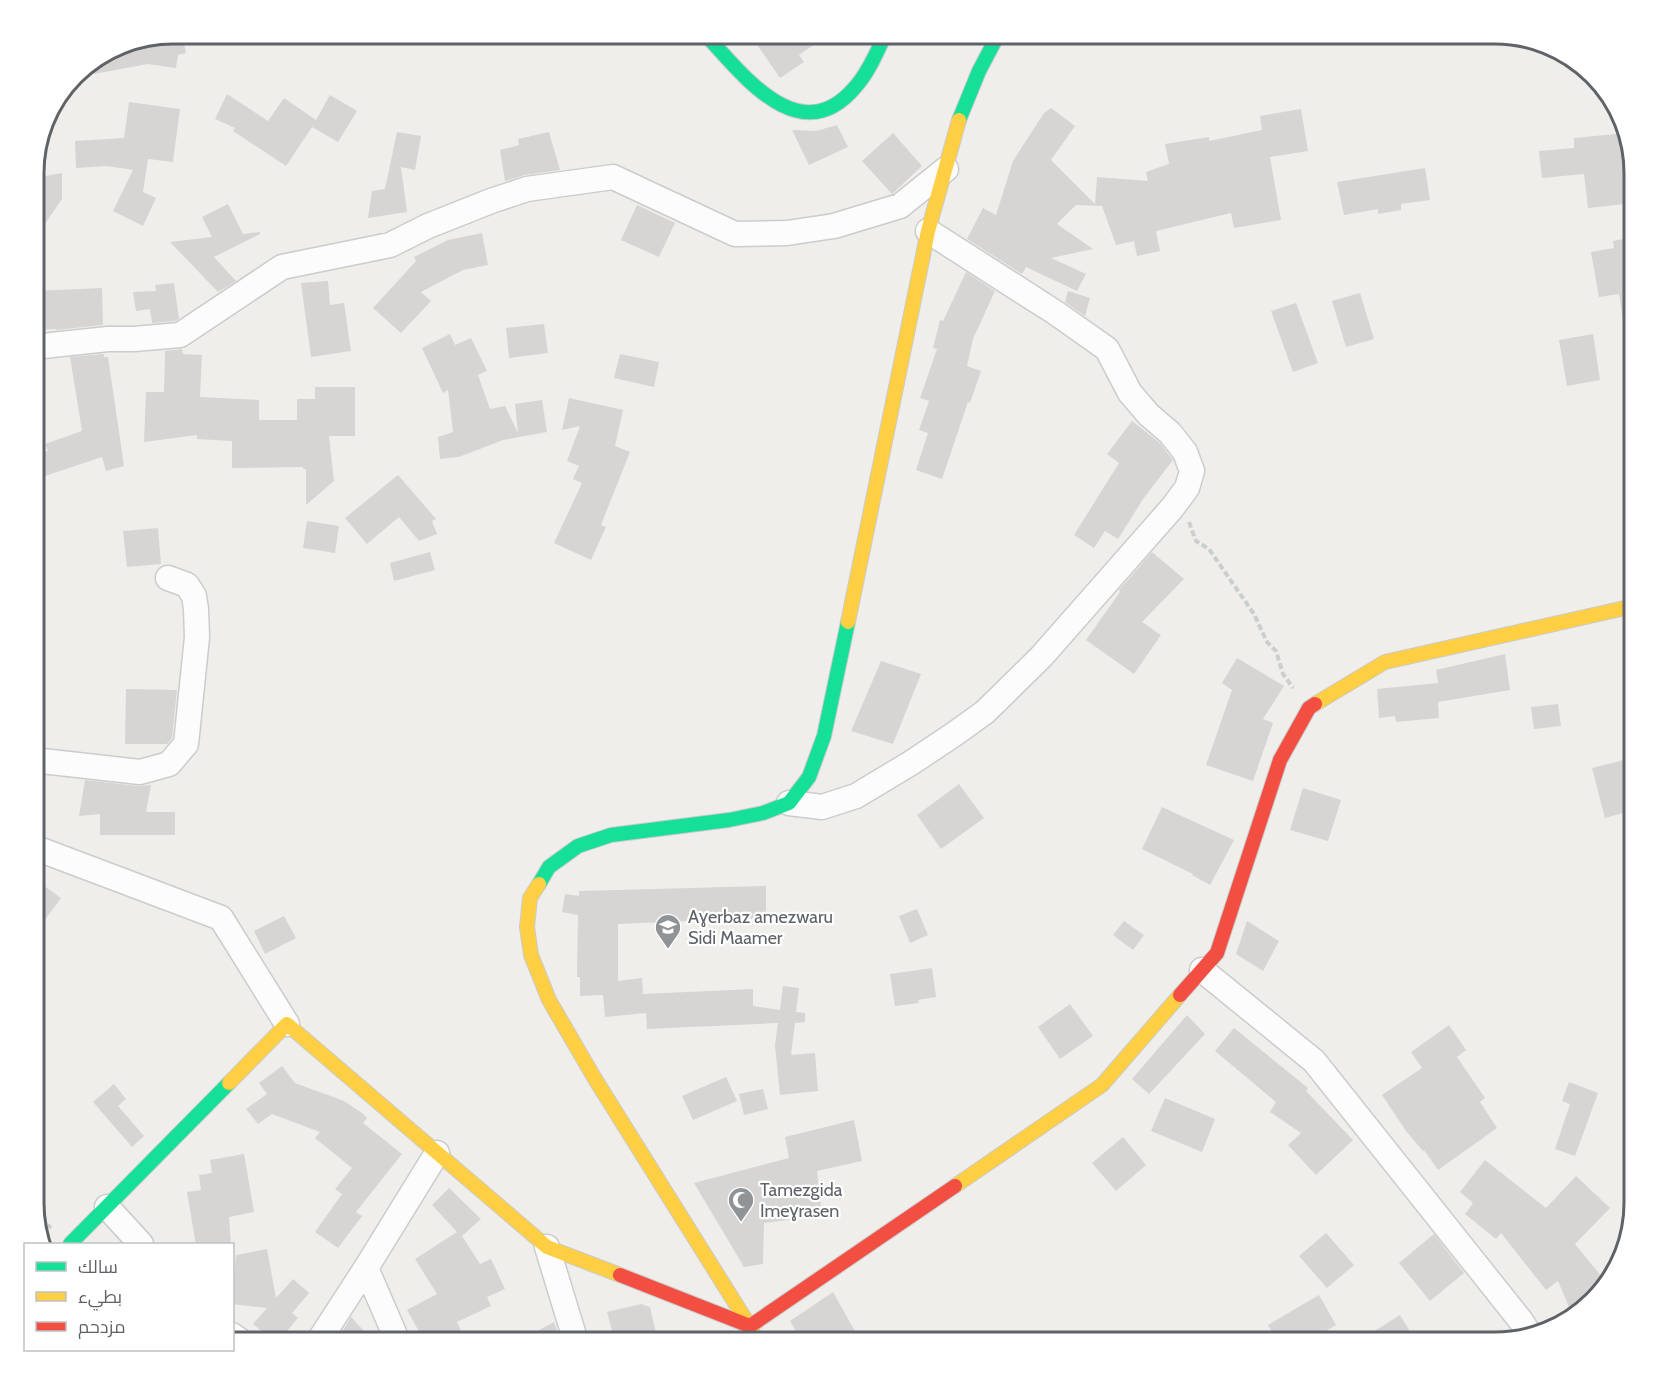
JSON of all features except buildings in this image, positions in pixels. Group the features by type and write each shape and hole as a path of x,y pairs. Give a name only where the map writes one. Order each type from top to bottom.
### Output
{"street":[{"path":"714,44 744,76 765,94 787,110 808,113 831,108 852,92 868,69 880,44"},
{"path":"789,803 809,777 824,736 928,231 962,110 978,70 993,44"},
{"path":"44,346 180,335 282,267 390,245 428,226 526,189 613,177 735,234 787,233 834,226 900,206 946,169"},
{"path":"753,1332 595,1079 549,1000 531,955 527,927 530,898 549,867 578,846 611,835 741,818 789,803 822,807 856,796 880,784 985,711 1041,657 1178,500 1187,488 1192,471 1185,452 1170,433 1149,415 1130,393 1107,349 1056,313 928,231"},
{"path":"44,761 140,772 169,764 186,744 197,637 196,609 194,596 187,585 168,578"},
{"path":"750,1326 1102,1084 1217,953 1280,760 1309,708 1385,662 1624,608"},
{"path":"44,851 221,918 287,1024 547,1247 750,1326"},
{"path":"1202,970 1314,1061 1525,1328"},
{"path":"72,1243 287,1024"},
{"path":"324,1332 437,1153"},
{"path":"107,1207 139,1243"},
{"path":"547,1247 573,1332"},
{"path":"366,1268 394,1332"}],"path":[{"path":"1178,500 1196,541 1209,549 1254,614 1267,642 1276,651 1283,674 1309,708"}],"traffic: fast":[{"path":"714,44 736,69 774,101 794,110 815,112 836,104 857,85 870,67 881,44"},
{"path":"959,120 979,71 993,44"},
{"path":"539,884 549,867 578,846 611,835 729,820 763,813 789,803 809,777 824,736 848,622"},
{"path":"71,1243 229,1083"}],"traffic: slow":[{"path":"848,622 928,231 959,120"},
{"path":"1315,704 1385,662 1624,608"},
{"path":"539,884 530,898 527,927 531,955 549,1000 595,1079 752,1330"},
{"path":"955,1186 1102,1085 1180,995"},
{"path":"229,1083 287,1024 547,1247 620,1275"}],"traffic: jam":[{"path":"1180,995 1217,953 1280,760 1309,708 1315,704"},
{"path":"620,1275 750,1326 955,1186"}],"place":[{"name":"Aɣerbaz amezwaru Sidi Maamer","path":"668,950"},
{"name":"Tamezgida Imeɣrasen","path":"741,1223"}]}
